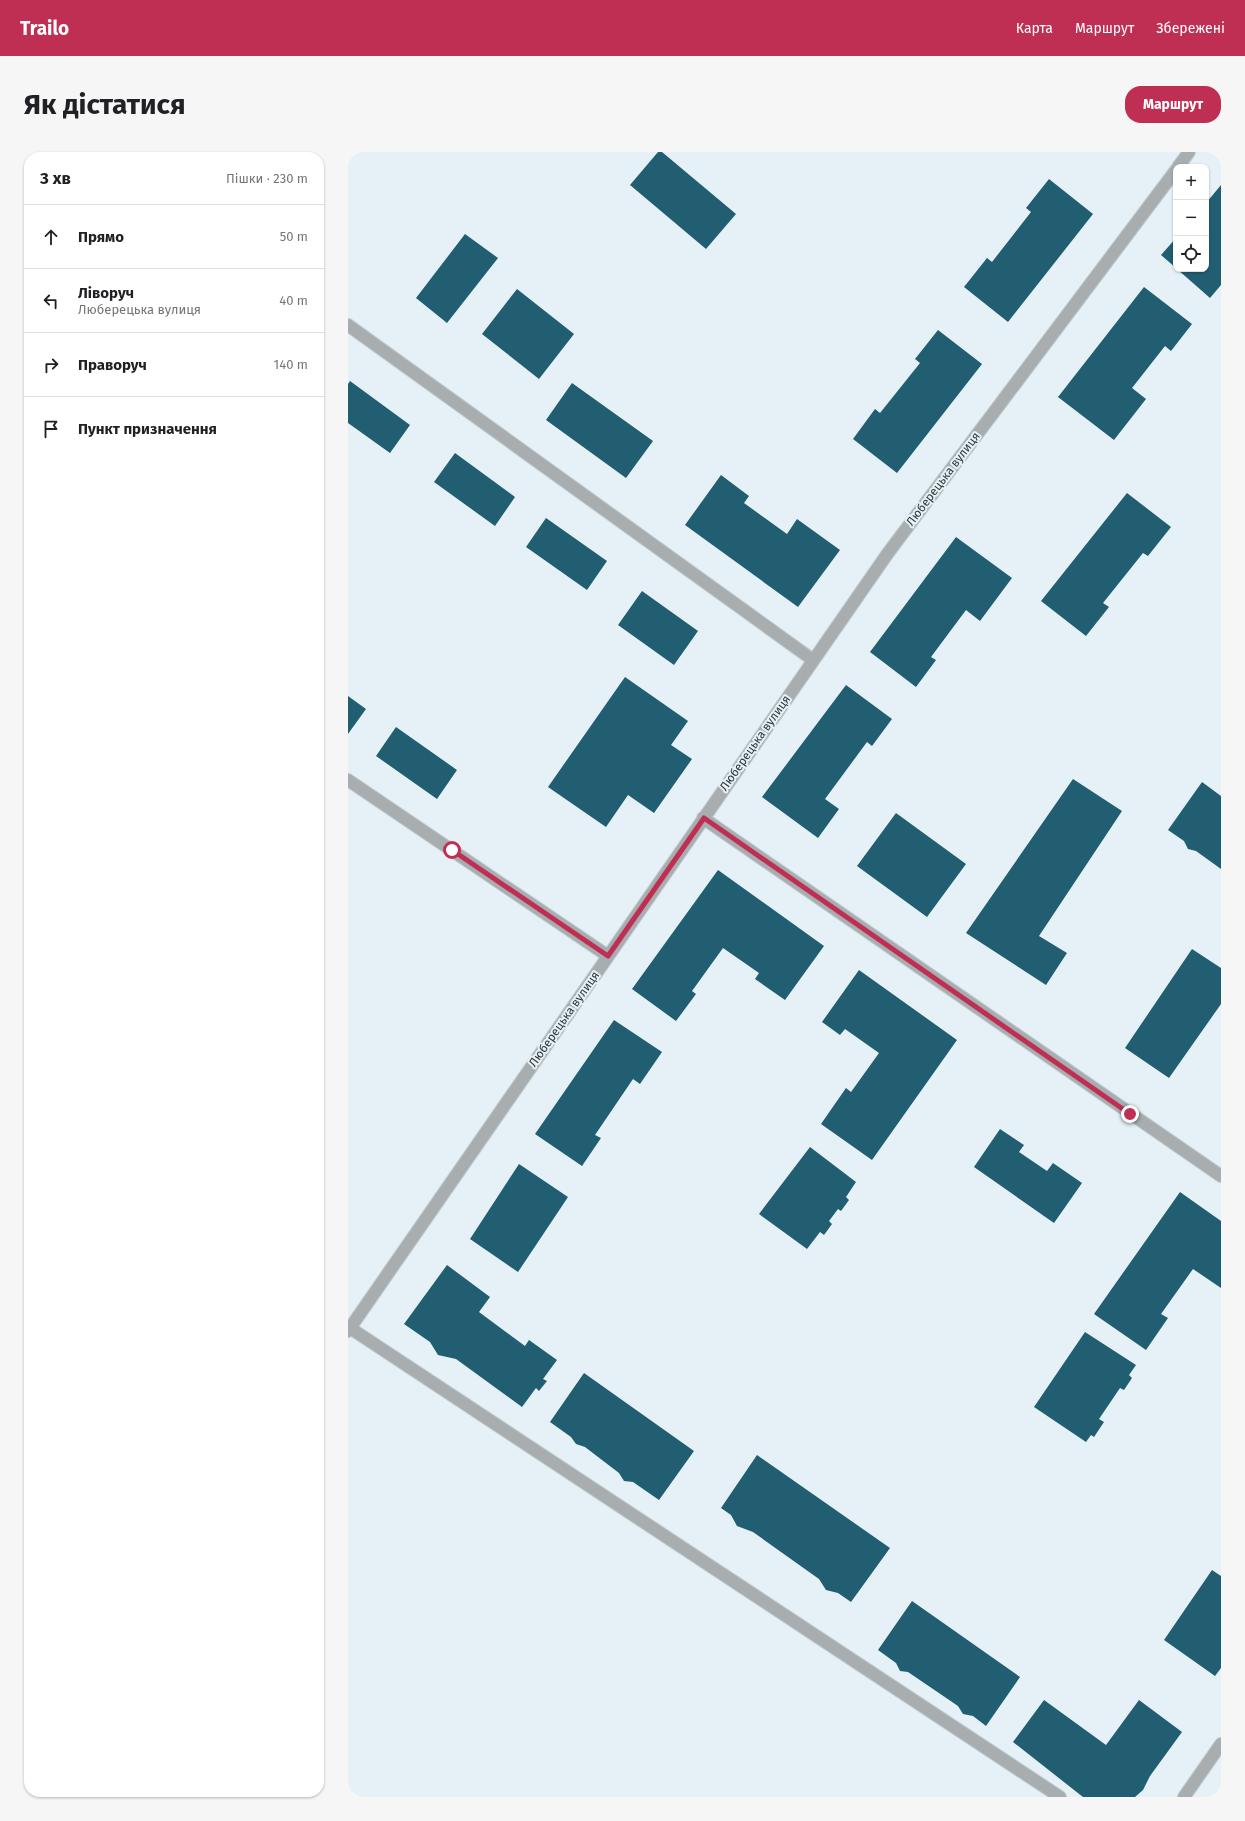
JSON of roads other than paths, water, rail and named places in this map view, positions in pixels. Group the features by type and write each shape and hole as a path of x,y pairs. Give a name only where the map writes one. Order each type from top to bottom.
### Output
{"street":[{"path":"1180,164 1189,152"},
{"name":"Люберецька вулиця","path":"349,1329 888,553 1173,174"},
{"path":"348,325 813,660"},
{"path":"348,780 608,956"},
{"path":"704,818 1221,1176"},
{"path":"349,1329 1060,1797"},
{"path":"1184,1797 1221,1744"}]}
